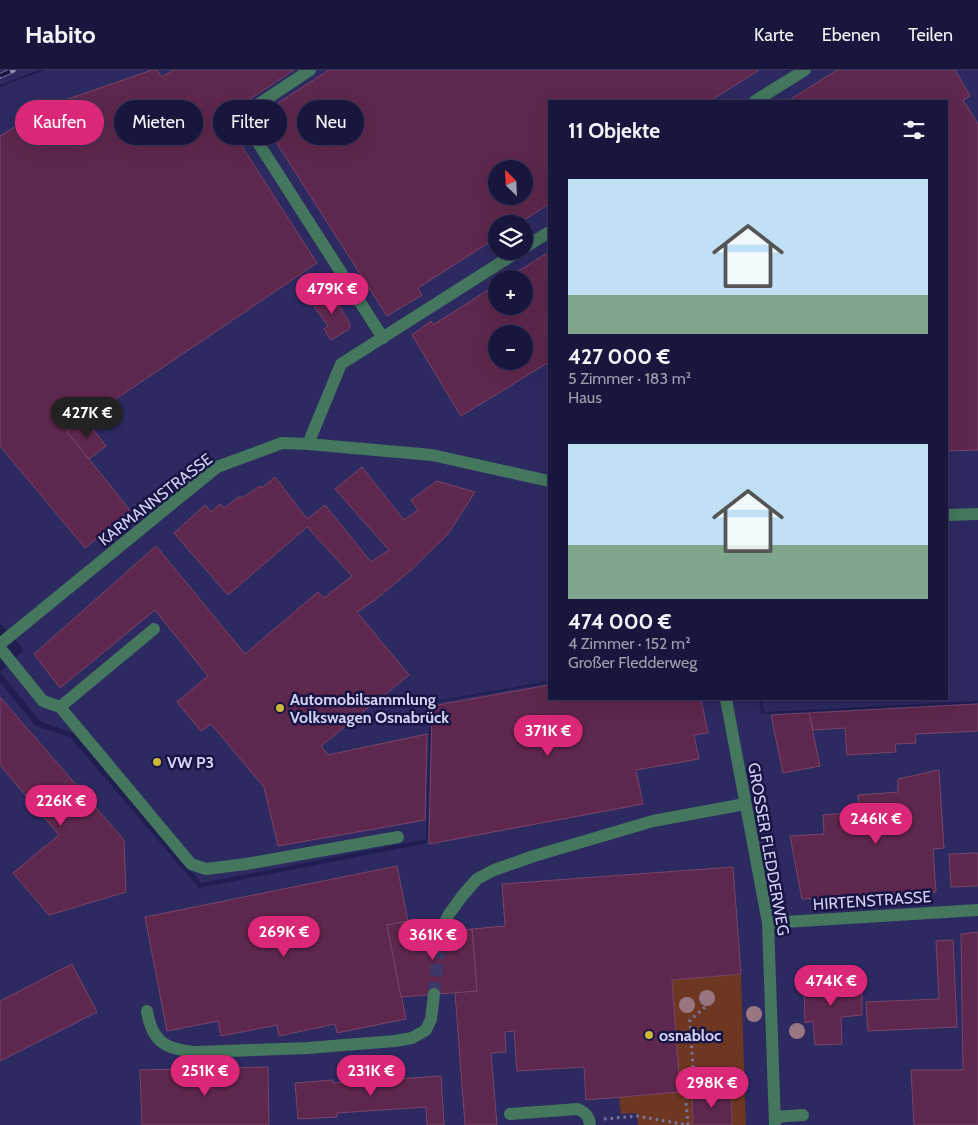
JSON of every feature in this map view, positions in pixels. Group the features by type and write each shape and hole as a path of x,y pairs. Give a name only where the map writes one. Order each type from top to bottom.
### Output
{"street":[{"path":"310,70 242,116 383,338"},
{"path":"757,100 805,70"},
{"path":"533,242 548,233"},
{"path":"308,444 341,364 505,260"},
{"name":"KARMANNSTRASSE","path":"0,646 217,467 282,443 432,455 548,481"},
{"path":"948,515 978,514"},
{"path":"60,707 154,630"},
{"path":"0,646 43,701 60,707 191,864 206,869 246,864 398,837"},
{"name":"GROSSER FLEDDERWEG","path":"726,700 768,923 775,1121"},
{"path":"441,931 448,914 477,878 494,870 534,856 653,822 745,804"},
{"name":"HIRTENSTRASSE","path":"768,923 978,910"},
{"path":"147,1011 149,1024 163,1044 181,1051 307,1048 412,1038 426,1030 431,1019 434,994"},
{"path":"510,1114 578,1109 586,1112 590,1123"},
{"path":"775,1121 804,1116"}],"path":[{"path":"590,1123 637,1116 688,1125 686,1102 692,1080 693,1067 690,1020 705,1008"},
{"path":"676,1039 691,1038"}],"shaded area":[{"path":"0,70 38,70 0,85"},
{"path":"45,70 978,70 978,701 764,712 762,700 948,700 948,100 548,100 548,681 430,702 426,839 201,883 73,733 41,722 0,672 24,650 0,623 0,87"},
{"path":"0,682 36,726 70,737 199,888 427,843 432,703 548,683 548,700 759,700 761,714 978,703 978,1125 0,1125"},
{"path":"741,974 746,1125 732,1125 731,1093 692,1094 693,1125 638,1125 637,1113 621,1114 619,1097 680,1092 672,980"}],"building":[{"path":"152,70 157,70 162,77 173,70 294,70 249,100 213,100 213,145 241,145 317,263 67,432 130,510 85,548 0,446 0,136 15,127 15,145 104,145 104,100 65,100"},
{"path":"329,70 759,70 712,100 548,100 548,205 532,215 488,215 488,243 418,288 422,295 387,316 278,145 287,145 287,100 283,100"},
{"path":"837,70 955,70 970,96 963,100 978,124 978,450 948,451 948,100 790,100"},
{"path":"548,253 548,363 461,416 412,335 431,321 433,325 488,290 488,315 533,315 533,270 520,270"},
{"path":"327,292 332,293 350,324 349,329 331,340 324,329 328,326 311,302"},
{"path":"85,419 106,446 89,459 67,432"},
{"path":"362,467 404,520 418,510 411,500 437,481 475,492 448,534 410,571 375,600 357,612 409,675 321,746 328,755 427,734 425,820 278,846 264,787 211,724 201,731 177,702 208,676 155,610 60,688 34,654 156,546 245,654 318,592 324,598 352,576 307,527 228,595 174,533 205,505 211,512 220,504 224,508 240,496 242,498 260,486 262,488 275,477 307,519 325,505 371,562 389,550 335,489"},
{"path":"548,685 548,700 701,700 708,733 694,735 699,759 636,770 643,804 429,844 432,706"},
{"path":"0,697 124,840 126,892 49,915 13,873 59,835 0,765"},
{"path":"978,704 978,731 915,734 916,743 895,744 896,752 847,755 845,728 813,730 809,713"},
{"path":"809,713 820,766 783,773 771,715"},
{"path":"939,770 944,848 933,849 936,892 802,899 790,836 824,834 823,815 859,812 858,795 898,792 898,779"},
{"path":"978,853 978,886 951,887 949,854"},
{"path":"397,866 408,921 387,925 406,1019 337,1033 335,1024 279,1036 277,1025 221,1036 218,1021 167,1031 145,917"},
{"path":"733,867 741,974 672,980 680,1092 586,1100 584,1067 517,1071 514,1031 505,1032 506,1052 491,1053 497,1125 465,1125 455,992 477,991 472,929 505,926 502,884"},
{"path":"408,921 412,934 472,929 477,991 401,997 387,925"},
{"path":"978,932 978,1125 914,1125 911,1070 963,1070 961,934"},
{"path":"953,940 957,1027 868,1031 866,1002 939,999 936,941"},
{"path":"72,964 97,1012 0,1061 0,1001"},
{"path":"862,979 862,1015 841,1017 842,1044 815,1045 813,1021 805,1023 804,981"},
{"path":"268,1067 269,1125 142,1125 140,1070"},
{"path":"441,1076 444,1125 427,1125 426,1107 337,1113 337,1117 298,1119 295,1083 333,1080 333,1083"},
{"path":"731,1092 732,1125 693,1125 692,1094"}],"tunnel":[{"path":"434,994 441,931"}],"railway":[{"path":"0,76 13,70"}],"place":[{"name":"Automobilsammlung Volkswagen Osnabrück","path":"280,708"},
{"name":"VW P3","path":"157,762"},
{"name":"osnabloc","path":"649,1035"}]}
